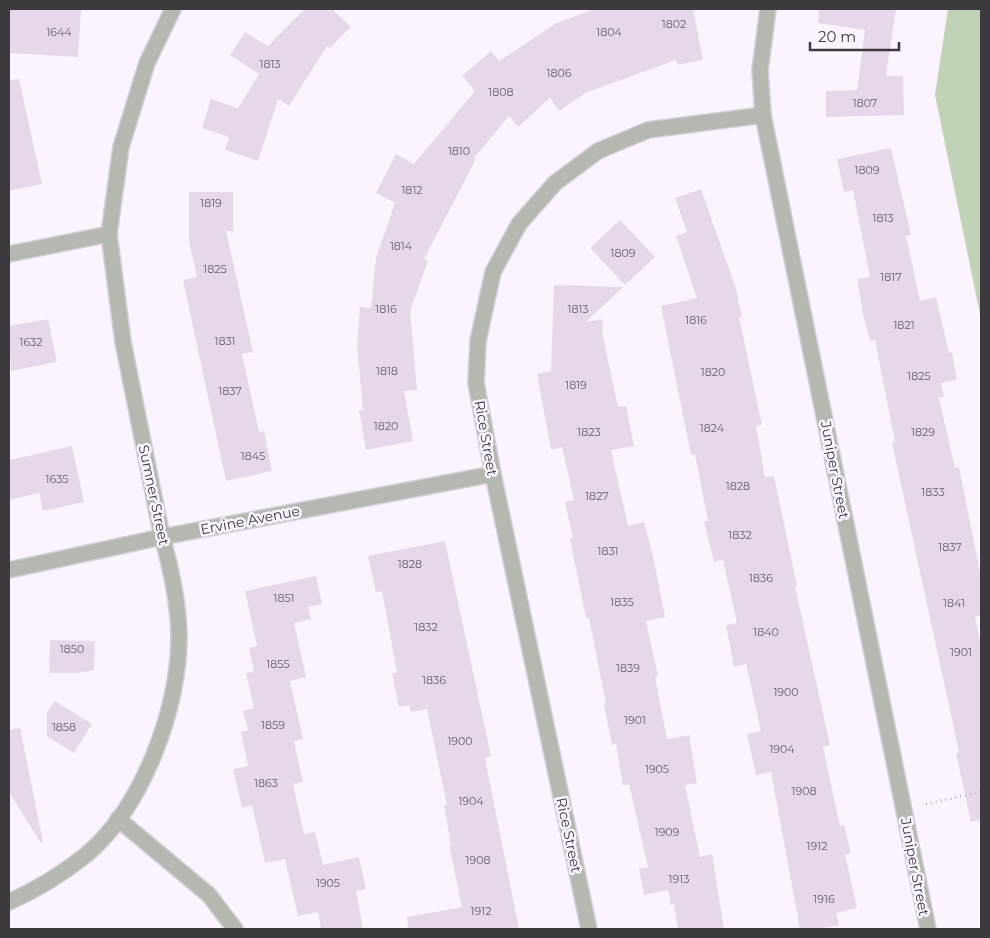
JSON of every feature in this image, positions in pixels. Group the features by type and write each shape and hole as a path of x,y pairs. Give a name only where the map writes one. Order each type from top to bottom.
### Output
{"street":[{"name":"Sumner Street","path":"9,902 37,890 87,854 118,819 152,762 172,700 179,634 171,569 162,537 123,342 109,234 121,147 147,63 173,9"},
{"name":"Juniper Street","path":"768,9 760,70 763,114 928,929"},
{"name":"Rice Street","path":"589,929 493,474 476,383 478,341 493,272 519,224 555,183 598,150 648,130 763,114"},
{"path":"9,254 109,234"},
{"name":"Ervine Avenue","path":"9,570 162,537 493,474"},
{"path":"118,819 209,895 235,929"}],"path":[{"path":"904,808 981,792"}],"green space":[{"path":"948,9 981,9 981,319 935,95"}],"building":[{"path":"9,9 81,10 78,57 9,53"},
{"path":"305,9 332,9 351,27 330,48 327,46 289,106 278,99 258,161 225,150 229,137 202,128 211,99 238,108 259,74 230,55 245,32 268,46"},
{"path":"594,9 693,9 703,60 677,65 676,60 585,93 559,111 550,98 518,127 509,116 474,158 476,159 424,259 428,261 410,311 417,390 404,391 413,441 366,450 359,410 363,410 357,345 360,307 371,308 376,258 395,203 376,193 396,154 414,164 475,91 462,76 491,51 499,61 557,23"},
{"path":"819,9 896,9 886,76 903,76 904,115 826,117 826,91 857,90 865,30 818,23"},
{"path":"19,79 42,184 9,191 9,80"},
{"path":"891,148 911,235 906,236 920,301 936,297 949,353 952,352 957,380 941,383 944,397 939,398 955,468 959,467 981,577 981,615 975,617 981,645 981,820 971,822 956,753 959,752 892,443 895,442 875,340 870,341 863,314 857,279 870,277 853,190 844,192 837,159"},
{"path":"701,189 736,289 742,317 739,317 762,425 756,426 765,477 774,476 797,586 795,586 830,745 823,747 840,826 844,825 851,853 845,855 857,908 836,913 839,925 817,929 800,929 771,772 756,775 747,734 761,731 746,664 734,667 726,625 737,623 723,560 714,562 704,522 708,521 695,454 691,455 661,306 697,298 676,236 687,232 675,198"},
{"path":"189,192 233,192 233,231 226,231 253,352 242,354 259,432 264,431 272,471 226,481 183,280 197,277 189,241"},
{"path":"620,220 655,257 625,285 590,248"},
{"path":"554,285 623,287 586,322 603,319 602,332 618,407 626,406 634,446 611,450 628,526 644,522 653,556 665,617 646,621 658,676 655,677 667,739 689,735 697,783 685,785 700,857 712,854 724,929 678,929 674,904 671,905 668,890 644,895 639,869 648,867 629,784 623,785 616,744 612,745 589,618 586,618 570,539 573,538 565,502 574,500 562,447 551,450 537,374 551,371"},
{"path":"48,319 57,362 11,371 9,326"},
{"path":"72,446 84,502 43,511 39,493 9,500 9,460"},
{"path":"445,541 491,756 485,758 519,929 408,929 407,917 462,907 449,845 451,845 444,805 447,805 427,709 411,712 409,705 399,707 392,674 397,672 382,591 376,592 368,556"},
{"path":"316,576 322,604 308,607 311,619 294,623 306,677 290,681 303,739 294,741 303,782 293,784 304,834 315,832 323,865 359,857 366,889 356,891 363,929 321,929 318,912 298,916 285,859 265,863 252,805 242,808 233,769 248,766 241,732 248,730 243,711 254,708 246,673 254,672 249,648 257,646 245,591"},
{"path":"50,640 95,641 94,670 79,673 49,673"},
{"path":"55,701 92,724 74,753 47,736 47,712"},
{"path":"20,728 43,842 41,843 9,792 9,730"}]}
